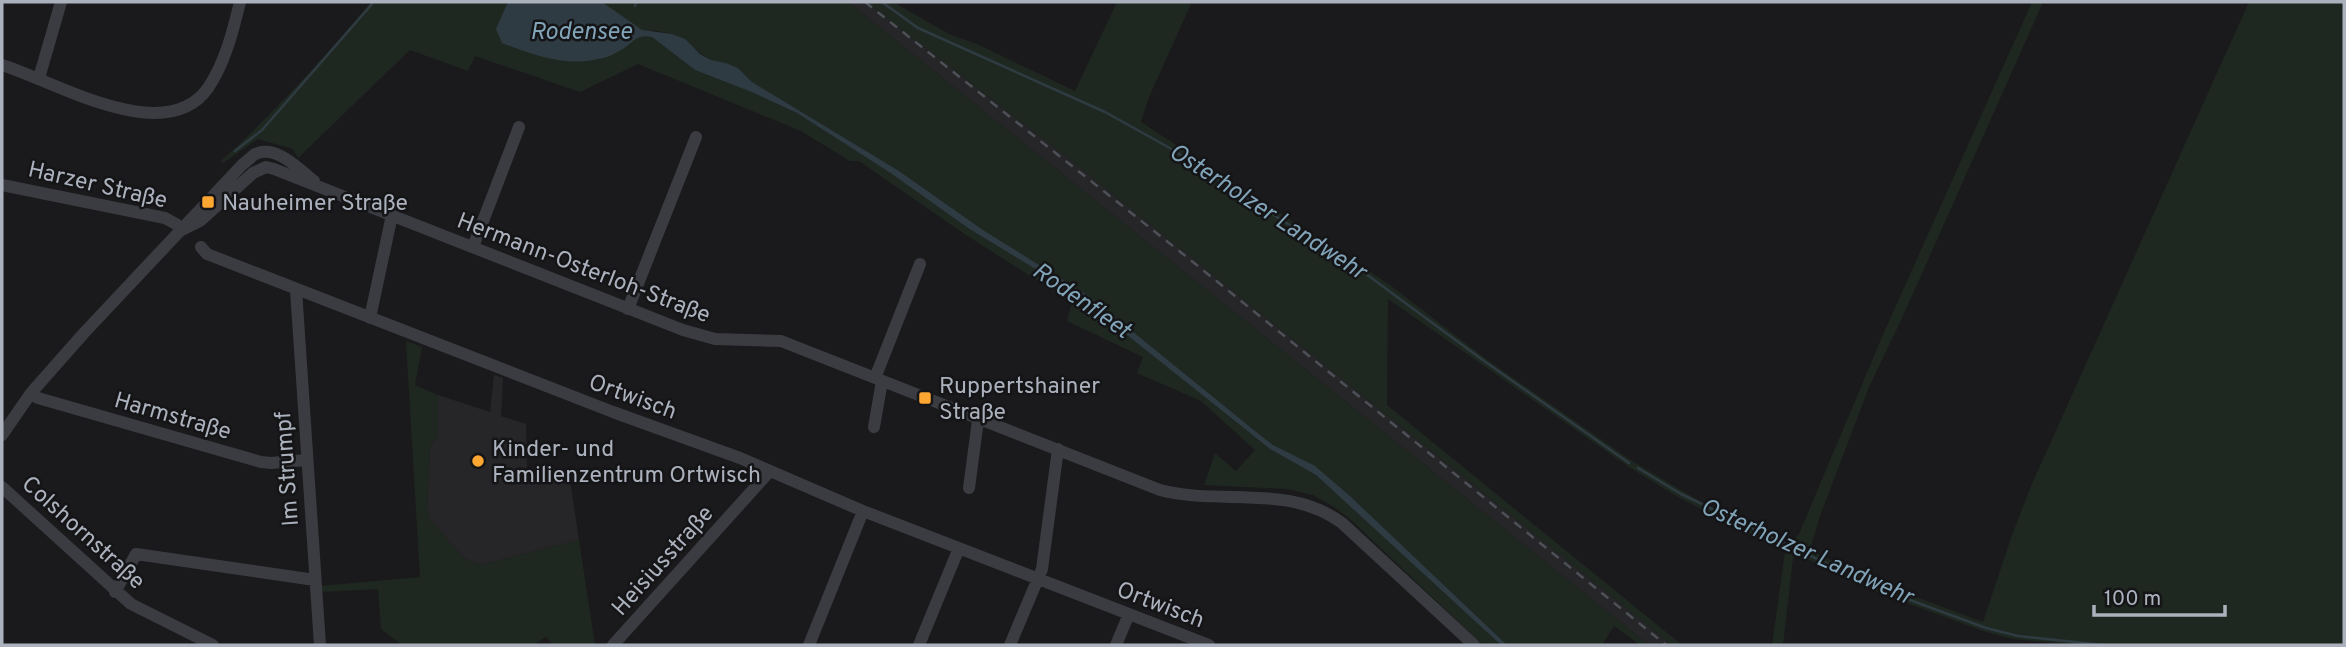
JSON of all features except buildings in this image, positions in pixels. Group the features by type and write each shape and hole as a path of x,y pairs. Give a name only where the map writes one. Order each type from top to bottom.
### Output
{"street":[{"path":"39,78 61,2"},
{"path":"2,65 126,110 161,112 186,106 200,98 209,87 224,57 240,2"},
{"path":"473,247 519,127"},
{"path":"628,309 696,137"},
{"name":"Hermann-Osterloh-Straße","path":"182,230 256,154 270,152 284,157 320,185"},
{"name":"Hermann-Osterloh-Straße","path":"182,230 201,221 253,173 266,167 274,169 700,336 736,341 780,341 1160,490 1177,495 1289,499 1320,509 1342,523 1474,645"},
{"name":"Harzer Straße","path":"2,185 165,218 182,230"},
{"path":"370,318 392,215"},
{"path":"3,430 31,393 84,333 182,230"},
{"name":"Ortwisch","path":"201,247 207,254 296,290 740,458 863,511 1209,645"},
{"path":"874,427 879,379 920,264"},
{"name":"Im Strumpf","path":"296,290 320,645"},
{"name":"Harmstraße","path":"31,393 38,398 261,462 306,460"},
{"path":"969,488 978,420"},
{"path":"1010,645 1042,569 1058,449"},
{"name":"Heisiusstraße","path":"615,645 770,471"},
{"name":"Colshornstraße","path":"2,487 131,604 199,642 213,645"},
{"path":"809,645 863,511"},
{"path":"919,645 959,548"},
{"path":"115,592 136,554 314,580"},
{"path":"1116,645 1129,614"}],"shaded area":[{"path":"371,2 848,2 1649,645 1640,645 1614,626 1602,645 1507,645 1350,496 1315,467 1273,445 1089,296 983,230 899,171 752,82 738,68 711,60 672,34 652,30 652,37 695,70 797,113 889,172 968,228 1073,292 1270,449 1316,475 1501,645 1483,645 1351,520 1313,495 1287,489 1204,485 1215,453 1236,471 1255,450 1201,401 1137,373 1143,357 1067,321 1072,303 963,233 859,161 850,161 801,131 638,64 580,92 475,56 468,71 410,50 298,158 293,149 258,139 223,163 221,161 299,84"},
{"path":"848,2 866,2 1068,158 1672,645 1649,645"},
{"path":"866,2 893,2 951,35 977,44 1075,91 1117,2 1192,2 1149,97 1141,122 1390,285 1486,359 1632,461 1718,512 1789,546 1799,534 1882,337 2032,2 2043,2 1869,387 1810,550 1870,580 1983,622 2031,486 2249,2 2344,2 2344,645 2079,645 2012,639 1882,594 1797,554 1793,558 1783,645 1772,645 1785,552 1678,497 1629,467 1388,299 1387,405 1682,645 1672,645 1068,158"},
{"path":"406,341 422,347 415,385 438,395 438,436 430,446 427,509 429,519 464,558 481,565 579,540 595,645 553,645 546,637 533,645 402,645 381,629 378,589 321,592 320,586 420,577"},
{"name":"Kinder- und Familienzentrum Ortwisch","path":"494,375 503,378 501,416 526,424 527,475 570,480 579,540 481,565 464,558 429,519 427,509 430,446 438,436 438,395 490,412"}],"water":[{"name":"Rodensee","path":"508,2 602,2 642,30 672,34 685,39 700,54 738,68 752,82 899,171 983,230 1089,296 1273,445 1315,466 1507,645 1501,645 1316,475 1270,449 1073,292 968,228 889,172 797,113 695,70 652,37 638,38 612,55 586,61 549,58 502,43 496,29"}],"waterway":[{"name":"Rodenfleet","path":"635,6 636,2"},
{"name":"Osterholzer Landwehr","path":"882,2 918,28 1105,112 1168,147 1366,274 1629,463"},
{"path":"235,151 262,130 372,4"},
{"name":"Osterholzer Landwehr","path":"1638,468 1681,494 1880,589 1986,628 2018,636 2104,645"}],"railway":[{"path":"865,2 1188,258 1666,645"}],"place":[{"name":"Nauheimer Straße","path":"208,202"},
{"name":"Ruppertshainer Straße","path":"925,398"},
{"name":"Kinder- und Familienzentrum Ortwisch","path":"478,461"}]}
